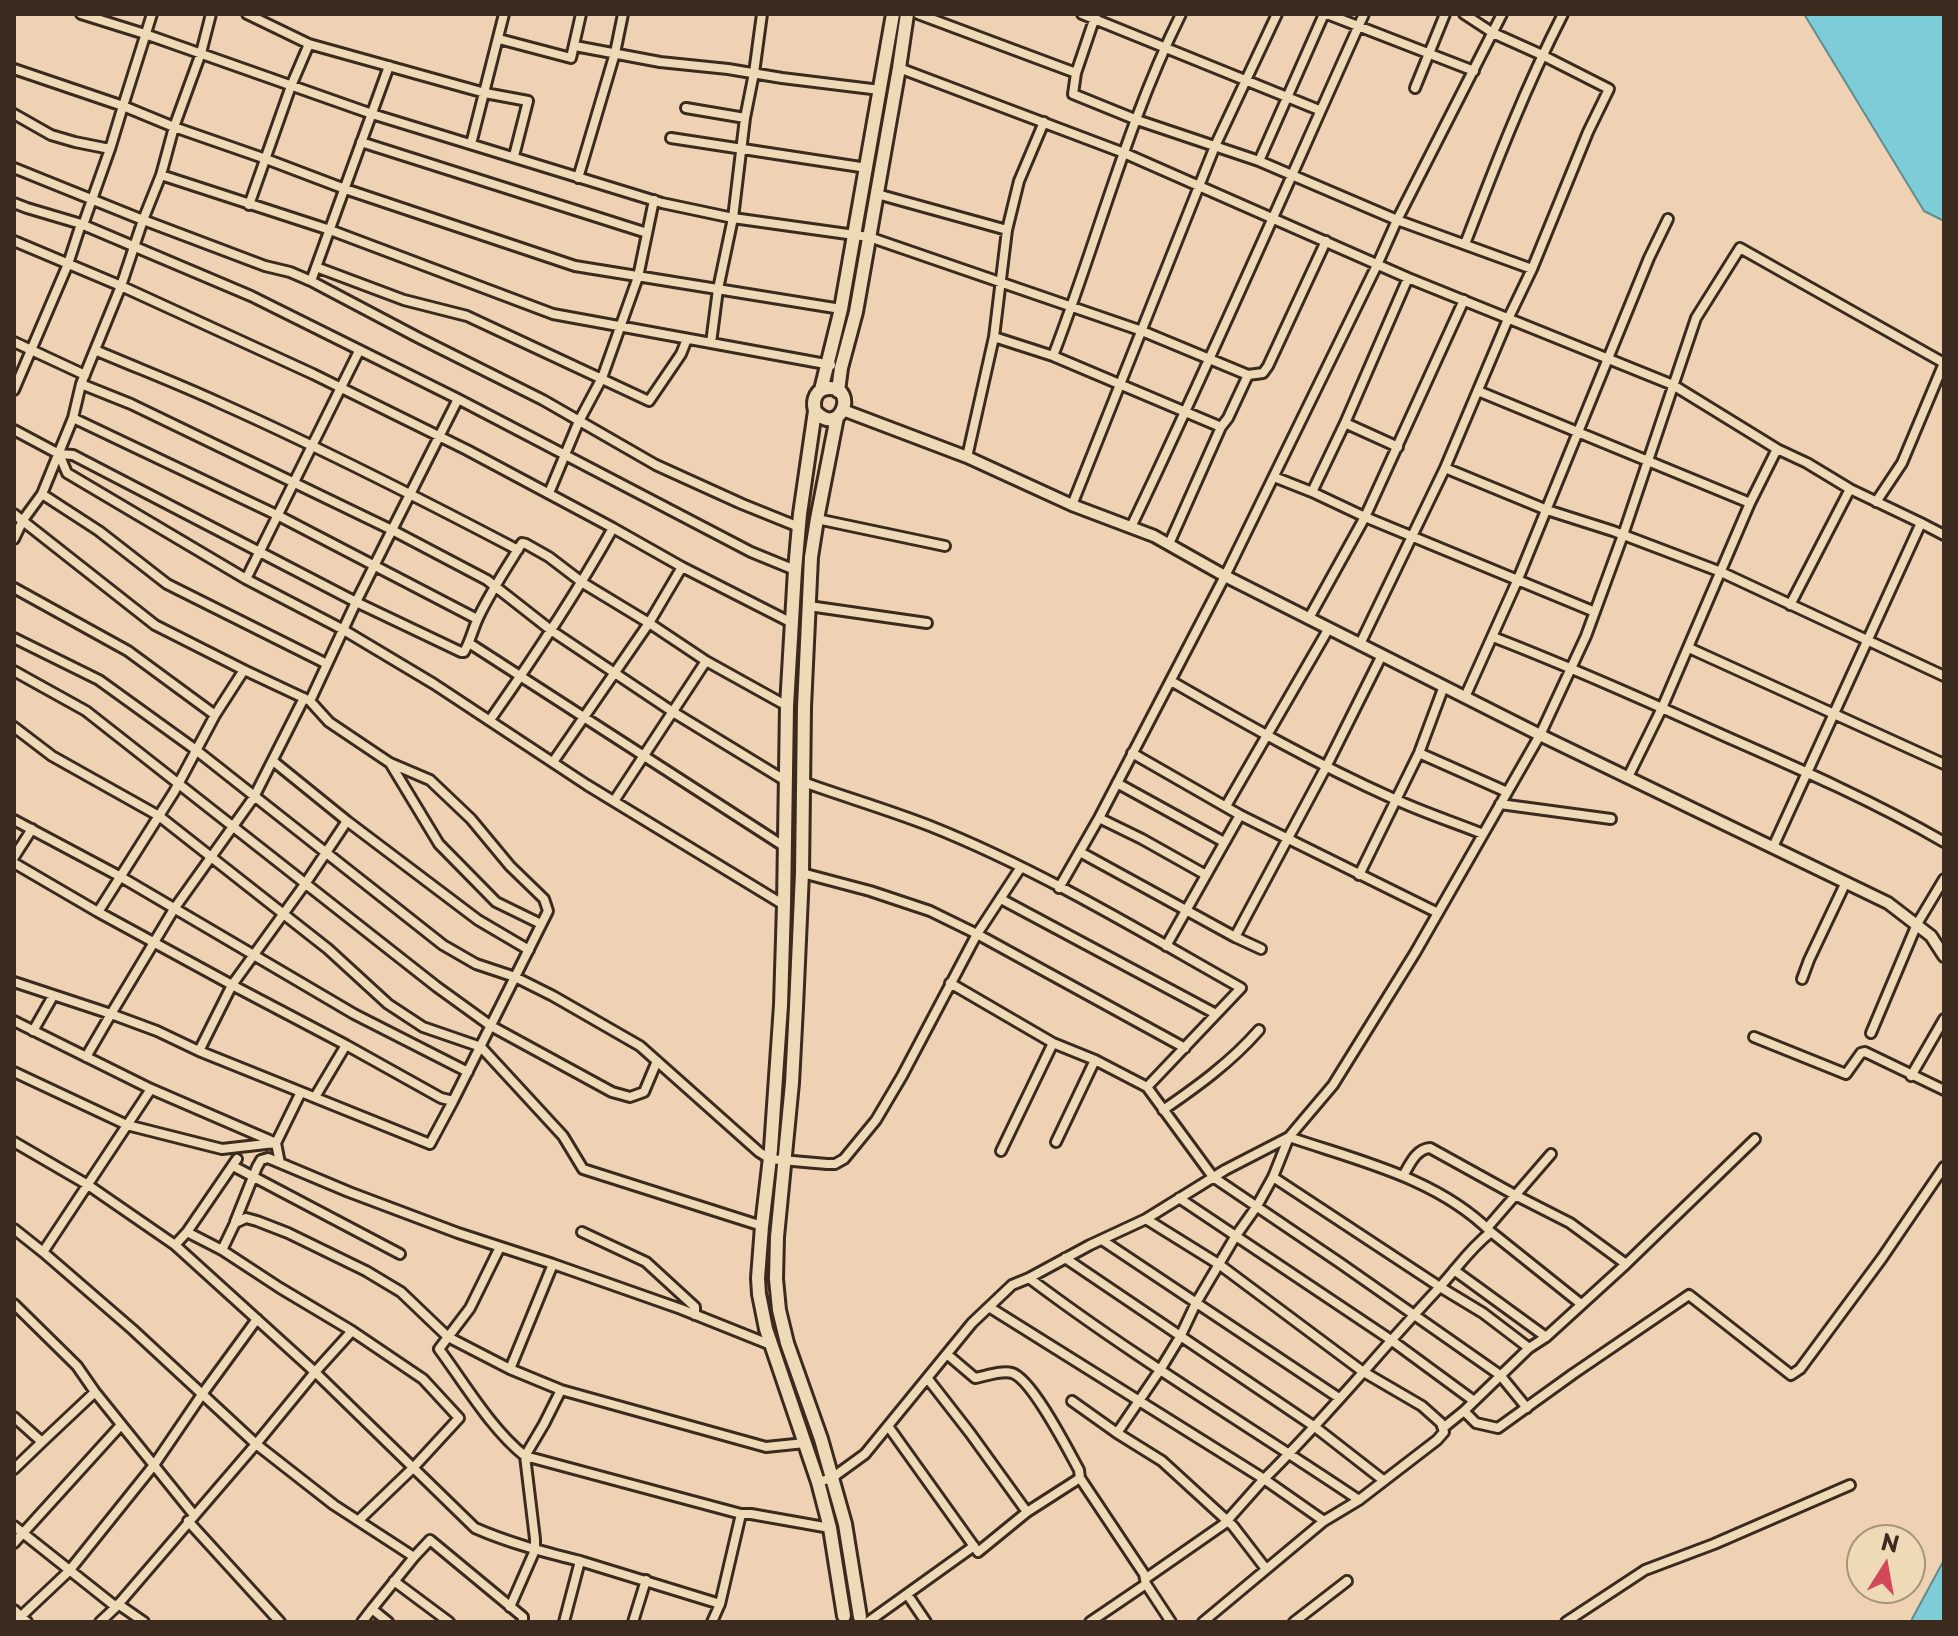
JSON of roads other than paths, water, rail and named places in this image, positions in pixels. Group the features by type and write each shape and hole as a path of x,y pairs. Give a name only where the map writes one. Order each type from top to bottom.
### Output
{"main road":[{"path":"840,414 827,419 818,415 813,407 815,397 821,390 841,309 893,14"},
{"path":"838,391 856,312 907,14"},
{"path":"815,411 795,570 787,706 780,1021 758,1278 771,1345 818,1482 830,1528 840,1619 849,1615 864,1620 845,1524 821,1439 787,1343 776,1292 777,1247 792,1083 802,873 811,557 845,401 838,391 831,388 821,390"}],"street":[{"path":"81,14 372,114 654,200 733,218 869,237 1142,331 1248,375 1263,373 1268,366 1326,241"},
{"path":"14,390 92,200 152,14"},
{"path":"14,539 42,494 73,418 83,380 161,175 211,14"},
{"path":"247,14 309,44 485,93 528,101 514,156"},
{"path":"471,144 504,14"},
{"path":"499,39 571,58 581,14"},
{"path":"578,178 615,53 623,14"},
{"path":"711,343 718,289 733,218 762,14"},
{"path":"918,14 1076,73"},
{"path":"1082,14 1096,17 1164,49 1319,110"},
{"path":"1053,356 1124,153 1164,49 1181,14"},
{"path":"1072,505 1215,146 1277,14"},
{"path":"1259,161 1325,14 1474,71"},
{"path":"1131,527 1187,411 1364,14"},
{"path":"1415,88 1445,14"},
{"path":"1360,644 1445,468 1609,89 1493,33 1464,14"},
{"path":"1059,888 1099,818 1225,576 1397,220 1502,14"},
{"path":"1465,244 1542,55 1563,14"},
{"path":"1096,17 1076,73 1073,94 1137,120 1259,161 1397,220 1532,269"},
{"path":"249,205 309,44"},
{"path":"575,46 660,62 880,90"},
{"path":"311,281 389,66"},
{"path":"899,68 1124,153 1377,265 1673,385 1777,449 1944,535"},
{"path":"14,69 345,189 575,266 841,309"},
{"path":"686,108 745,118"},
{"path":"14,114 51,135 110,149"},
{"path":"967,457 994,337 1007,230 1019,181 1044,122"},
{"path":"671,138 867,168"},
{"path":"361,142 647,233"},
{"path":"14,168 143,220 311,281 543,400 656,465 799,527"},
{"path":"161,175 330,230 553,314 841,368"},
{"path":"877,194 1007,230"},
{"path":"549,493 579,421 602,378 638,277 654,200"},
{"path":"14,203 82,224 251,296 458,399 751,552 795,570"},
{"path":"1465,697 1518,579 1607,358 1668,219"},
{"path":"14,241 121,286 440,436 792,623"},
{"path":"1117,1433 1160,1370 1235,1237 1257,1206 1289,1137 1333,1085 1438,913 1540,735 1595,612 1696,318 1740,248 1944,363 1902,463 1876,502"},
{"path":"316,267 404,300 467,316 649,401 681,354 687,339"},
{"path":"1312,492 1408,278"},
{"path":"1309,618 1365,517 1464,300"},
{"path":"994,337 1053,356 1221,427"},
{"path":"14,342 83,380 392,530 487,580 552,631 614,673 786,781"},
{"path":"95,350 314,446 518,550"},
{"path":"246,579 359,351"},
{"path":"1169,544 1221,427 1248,375"},
{"path":"1478,391 1750,503"},
{"path":"86,1057 174,909 254,797 327,664 458,399"},
{"path":"840,414 967,457 1072,505 1154,536 1225,576 1540,735 1888,903 1931,936 1944,956"},
{"path":"73,418 279,516 477,619"},
{"path":"1345,423 1398,447"},
{"path":"14,430 59,454 73,455 356,602 461,652 469,643 477,619 495,587 522,543 526,544 706,661 787,706"},
{"path":"1628,777 1662,708 1750,503 1777,449"},
{"path":"59,454 67,473 246,579 342,629 434,684 614,801 784,905"},
{"path":"1445,468 1547,510 1721,572 1944,676"},
{"path":"1274,477 1595,612"},
{"path":"1790,605 1850,489"},
{"path":"42,494 99,531 167,584 327,664"},
{"path":"14,514 155,625 307,699 329,722 390,763 430,780 471,819 510,866 544,899 548,911 430,1144 199,1051 157,1031 14,982"},
{"path":"817,519 945,546"},
{"path":"1773,847 1921,523"},
{"path":"490,720 583,583 613,528"},
{"path":"553,762 649,623 682,567"},
{"path":"14,588 128,651 215,715"},
{"path":"809,606 927,623"},
{"path":"1226,806 1329,628"},
{"path":"1493,637 1570,667 1807,772 1918,826 1944,842"},
{"path":"14,638 99,680 196,750 443,945 476,964 515,977 640,1046 770,1159 835,1164 844,1159 876,1120 977,934 1021,867"},
{"path":"469,643 785,847"},
{"path":"1689,648 1944,764"},
{"path":"1235,937 1382,655"},
{"path":"614,801 706,661"},
{"path":"98,912 159,816 215,715 244,670"},
{"path":"14,671 86,711 491,1026 612,1092 630,1097 644,1092 657,1061"},
{"path":"1171,681 1326,767 1396,800 1483,834"},
{"path":"1359,875 1419,753 1444,686"},
{"path":"14,727 52,756 159,816 328,949 388,1004 423,1027 481,1047 563,1136 583,1169 762,1226"},
{"path":"1132,753 1240,815 1438,913"},
{"path":"1419,753 1507,792"},
{"path":"273,761 478,920 529,950"},
{"path":"390,763 439,844 496,902 541,924"},
{"path":"803,782 931,826 1021,867 1241,988 1147,1087"},
{"path":"1117,783 1224,842"},
{"path":"1500,804 1611,819"},
{"path":"1166,946 1240,815"},
{"path":"1099,818 1206,875"},
{"path":"14,820 121,877 354,1014 468,1072"},
{"path":"199,1051 232,985 347,821"},
{"path":"32,829 14,860 98,912 441,1098 453,1101"},
{"path":"1080,852 1261,949"},
{"path":"802,873 930,911 1185,1048"},
{"path":"1871,1033 1917,924 1944,879"},
{"path":"1802,979 1846,882"},
{"path":"1001,899 1216,1014"},
{"path":"950,983 1053,1043 1095,1060 1147,1087 1213,1177 1500,1375 1527,1408"},
{"path":"33,1031 53,996"},
{"path":"1911,1076 1944,1019"},
{"path":"14,1021 151,1089 276,1143"},
{"path":"1163,1110 1238,1053 1259,1030"},
{"path":"1754,1037 1846,1074 1865,1052 1944,1090"},
{"path":"1001,1151 1053,1043"},
{"path":"315,1097 346,1045"},
{"path":"1056,1142 1095,1060"},
{"path":"14,1072 129,1123 222,1149 276,1143"},
{"path":"43,1252 151,1089"},
{"path":"280,1163 276,1143 301,1092"},
{"path":"818,1482 832,1478 865,1454 972,1323 1012,1285 1146,1219 1213,1177 1289,1137 1412,1178 1476,1216 1581,1304"},
{"path":"1443,1428 1626,1264 1755,1139"},
{"path":"14,1142 88,1185 175,1245 315,1372 475,1528 535,1550 720,1604"},
{"path":"1403,1176 1418,1152 1430,1148 1570,1223 1626,1264"},
{"path":"1090,1622 1226,1521 1440,1287 1551,1154"},
{"path":"222,1250 261,1160 268,1158 349,1192 771,1345"},
{"path":"175,1245 235,1162 254,1177 400,1254"},
{"path":"1464,1411 1476,1423 1498,1428 1689,1295 1791,1375 1800,1369 1882,1258 1944,1167"},
{"path":"1273,1177 1483,1313 1529,1348"},
{"path":"1179,1198 1391,1340 1474,1401"},
{"path":"235,1223 246,1218 278,1229 383,1280 401,1292 448,1337 510,1369 561,1390 766,1447 805,1443"},
{"path":"1146,1219 1220,1265 1363,1371 1422,1406 1443,1428 1443,1434 1437,1440 1359,1500 1324,1521 1203,1622"},
{"path":"14,1229 132,1329 256,1444 334,1505 414,1557"},
{"path":"187,1232 222,1250 423,1379 459,1418 359,1520"},
{"path":"582,1232 646,1262 695,1307 695,1315"},
{"path":"1102,1240 1339,1398"},
{"path":"500,1247 470,1308 439,1349 513,1447 525,1456 741,1514 830,1528"},
{"path":"1065,1258 1315,1427 1383,1480"},
{"path":"510,1369 553,1264"},
{"path":"1454,1270 1546,1337"},
{"path":"1029,1278 1160,1370 1359,1500"},
{"path":"14,1304 77,1366 191,1518 280,1622"},
{"path":"989,1307 1264,1479 1324,1521"},
{"path":"19,1618 69,1571 154,1465 257,1319"},
{"path":"100,1622 352,1331"},
{"path":"948,1355 975,1378 1008,1372 1017,1375 1030,1389 1079,1470 1080,1478 1144,1574 1171,1622"},
{"path":"928,1379 1027,1512"},
{"path":"510,1607 535,1550 525,1456 561,1390"},
{"path":"14,1469 95,1392"},
{"path":"1072,1401 1162,1461 1233,1526 1266,1569"},
{"path":"14,1417 42,1442"},
{"path":"14,1543 121,1425"},
{"path":"888,1426 978,1552 1027,1512 1080,1478"},
{"path":"1566,1622 1645,1570 1714,1544 1850,1485"},
{"path":"712,1622 720,1604 741,1514"},
{"path":"14,1526 69,1571 144,1622"},
{"path":"362,1622 430,1540 523,1617 523,1622"},
{"path":"864,1620 907,1594 974,1546"},
{"path":"564,1622 580,1561"},
{"path":"633,1622 646,1580"},
{"path":"394,1581 449,1622"},
{"path":"1294,1622 1347,1581"},
{"path":"907,1594 926,1622"},
{"path":"372,1609 388,1622"}],"water":[{"path":"1804,14 1944,14 1944,221 1924,211"},
{"path":"1944,1560 1944,1622 1911,1622 1920,1604 1926,1604 1926,1593"}]}
